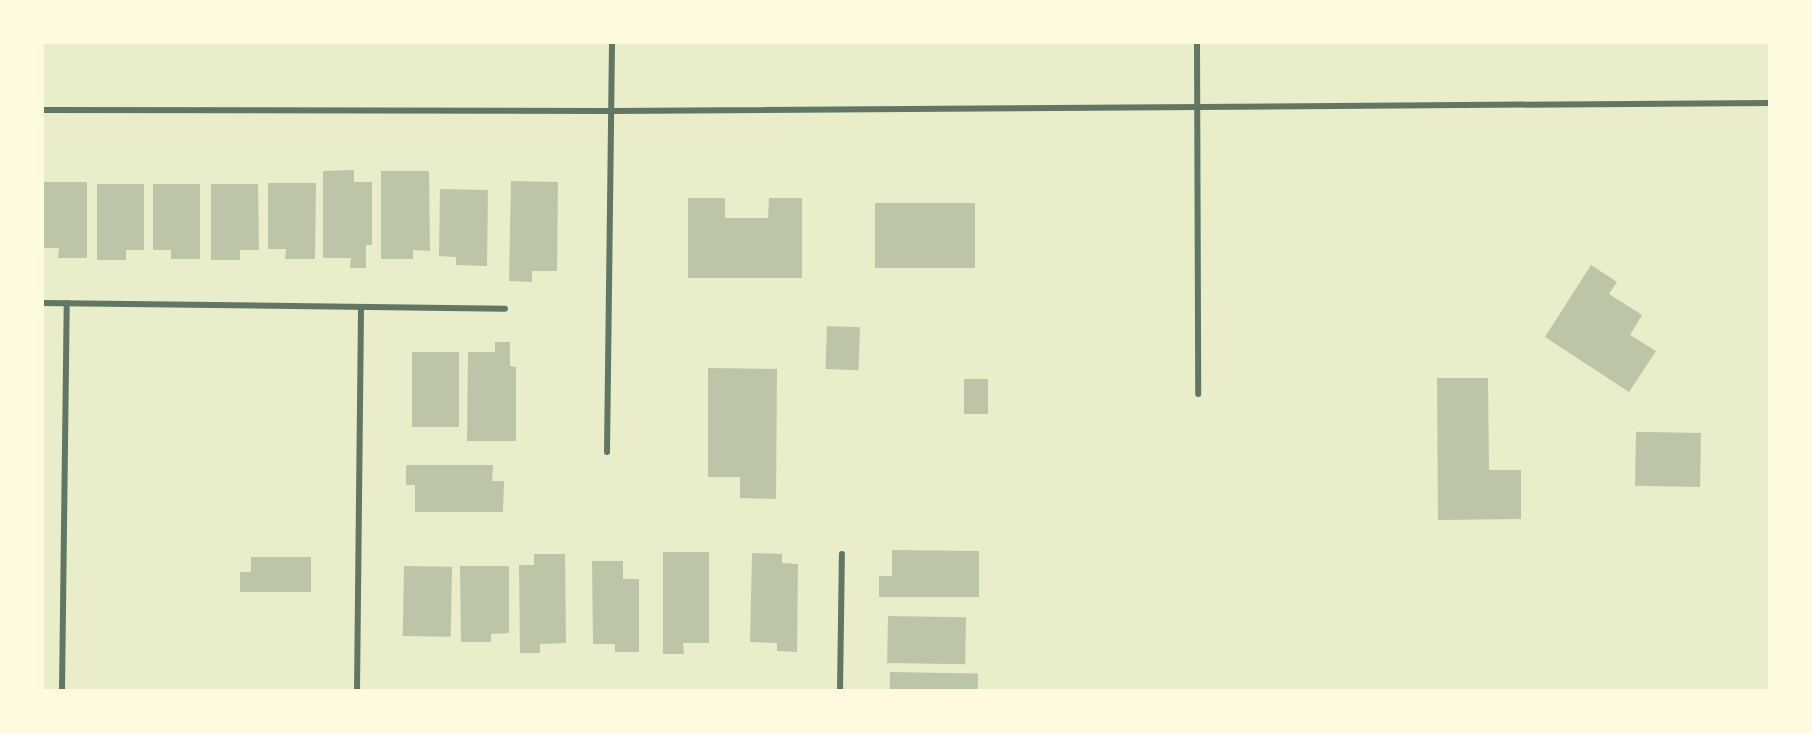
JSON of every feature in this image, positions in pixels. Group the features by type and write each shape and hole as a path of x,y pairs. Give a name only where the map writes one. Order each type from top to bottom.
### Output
{"street":[{"path":"607,452 612,42"},
{"path":"1197,42 1198,394"},
{"path":"42,110 611,111 1198,105 1770,103"},
{"path":"42,303 505,309"},
{"path":"62,691 67,303"},
{"path":"357,691 361,307"},
{"path":"840,691 842,554"}],"building":[{"path":"354,170 354,182 372,182 372,245 366,245 366,268 350,268 351,258 323,258 323,171"},
{"path":"381,171 429,171 430,251 413,250 413,259 381,259"},
{"path":"511,181 558,182 557,271 532,271 532,282 509,281"},
{"path":"42,182 87,182 87,258 58,258 59,248 42,248"},
{"path":"268,183 316,183 315,259 285,259 286,249 268,249"},
{"path":"97,184 144,184 144,250 126,250 126,260 97,260"},
{"path":"153,184 200,184 200,259 171,259 171,250 153,250"},
{"path":"211,184 258,184 259,250 240,250 240,260 211,260"},
{"path":"440,189 488,190 487,266 456,265 456,257 439,256"},
{"path":"688,198 725,198 725,218 768,218 769,198 802,198 802,278 688,278"},
{"path":"875,203 975,203 975,268 875,268"},
{"path":"1591,265 1617,282 1609,294 1642,315 1630,335 1656,351 1629,392 1545,337"},
{"path":"827,326 860,327 858,370 825,369"},
{"path":"495,342 510,342 510,366 516,367 516,441 467,441 468,352 495,352"},
{"path":"412,352 459,352 459,427 412,427"},
{"path":"708,368 777,369 776,499 740,498 740,477 708,477"},
{"path":"1437,378 1488,378 1489,470 1521,470 1521,519 1438,520"},
{"path":"964,379 988,379 988,414 964,414"},
{"path":"1636,432 1701,433 1700,487 1635,486"},
{"path":"406,465 493,465 492,481 504,481 503,512 415,512 415,485 406,485"},
{"path":"892,550 979,551 979,597 879,597 879,576 892,576"},
{"path":"663,552 709,552 709,643 683,643 684,654 663,654"},
{"path":"752,553 782,554 782,563 798,564 797,652 777,651 777,643 750,642"},
{"path":"534,554 565,554 566,643 540,644 540,653 520,653 519,565 534,565"},
{"path":"251,557 311,557 311,592 240,592 240,572 251,572"},
{"path":"592,561 623,561 623,579 639,579 639,652 615,652 615,644 593,644"},
{"path":"404,566 452,567 451,637 403,636"},
{"path":"460,566 509,566 509,633 491,634 491,642 461,642"},
{"path":"888,616 966,617 965,664 887,663"},
{"path":"890,672 978,674 978,691 890,691"}]}
